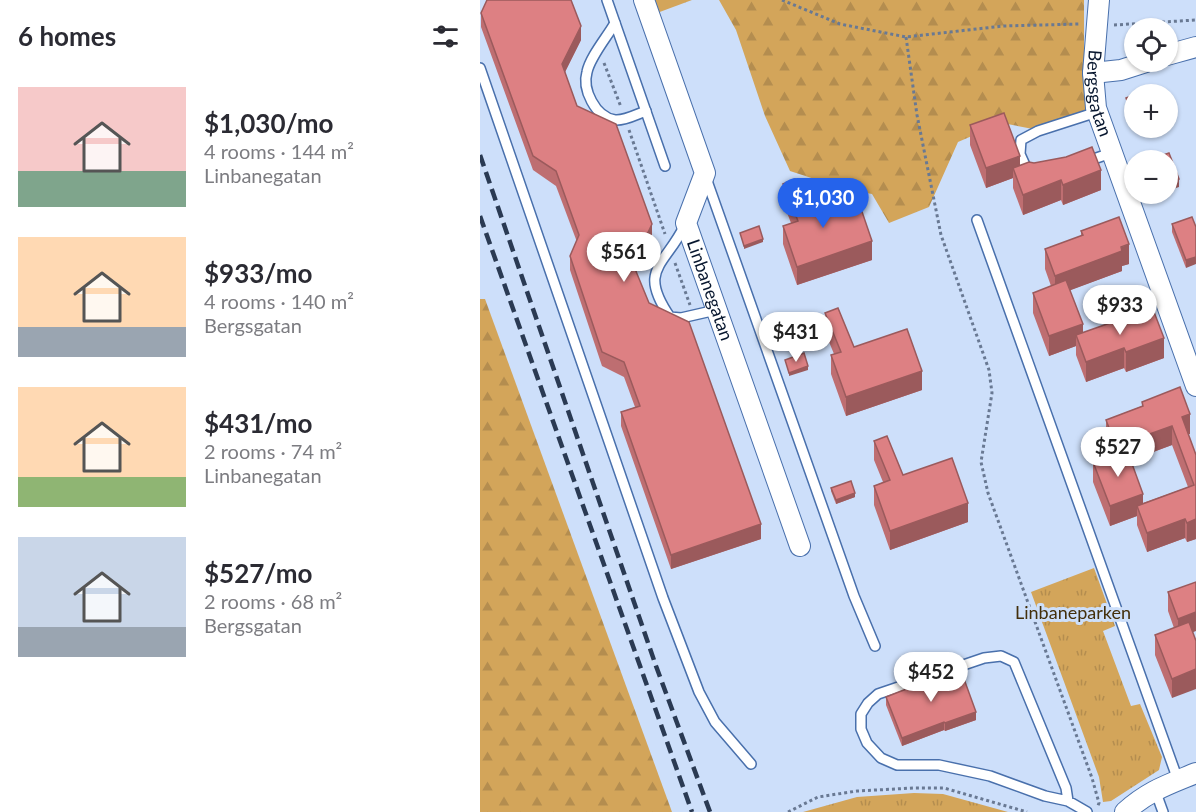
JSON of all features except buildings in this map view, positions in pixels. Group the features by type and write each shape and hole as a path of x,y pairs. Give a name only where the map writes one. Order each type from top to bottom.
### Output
{"street":[{"path":"644,0 705,173"},
{"name":"Bergsgatan","path":"1099,0 1093,72 1097,112 1196,386"},
{"path":"1178,52 1196,47"},
{"path":"1093,72 1124,69"},
{"name":"Linbanegatan","path":"705,173 686,223 800,546"},
{"path":"1125,812 1142,797 1187,777"}],"lane":[{"path":"607,0 665,166"},
{"path":"615,23 587,70 585,84 600,114 614,120 646,111"},
{"path":"480,68 663,598 699,692 715,722 751,764"},
{"path":"1044,174 1033,176 1029,174 1020,154 1021,140 1038,131 1097,112"},
{"path":"1074,166 1111,153"},
{"path":"705,173 850,585 875,646"},
{"path":"977,220 1187,777"},
{"path":"686,223 655,271 654,283 658,300 670,316 681,318 716,310"},
{"path":"1068,801 1066,788 1023,681 1014,662 1001,656 984,658 878,694 861,714 861,729 867,743 881,758 897,765 939,765 990,776 1045,796 1068,801 1087,812"},
{"path":"1155,790 1163,812"}],"path":[{"path":"782,0 840,24 906,37 1003,26 1096,23 1122,25 1196,20"},
{"path":"906,37 917,114 941,235 989,370 992,393 981,462 988,493 1092,778 1099,803 1095,812"},
{"path":"599,49 694,315"},
{"path":"788,812 818,797 858,791 944,788 1027,812"}],"green space":[{"path":"652,0 692,0 657,13"},
{"path":"719,0 1084,0 1084,75 1093,113 1033,129 1002,123 958,142 929,207 889,223 872,194 845,189 790,171 765,116 736,30"},
{"path":"480,299 485,299 672,812 480,812"},
{"name":"Linbaneparken","path":"1094,568 1115,626 1103,631 1131,706 1140,704 1162,757 1159,770 1111,801 1103,802 1099,777 1031,592"},
{"path":"914,793 943,794 1008,812 803,812 857,797"}],"railway":[{"path":"480,155 656,666 710,812"},
{"path":"480,216 692,812"}]}
